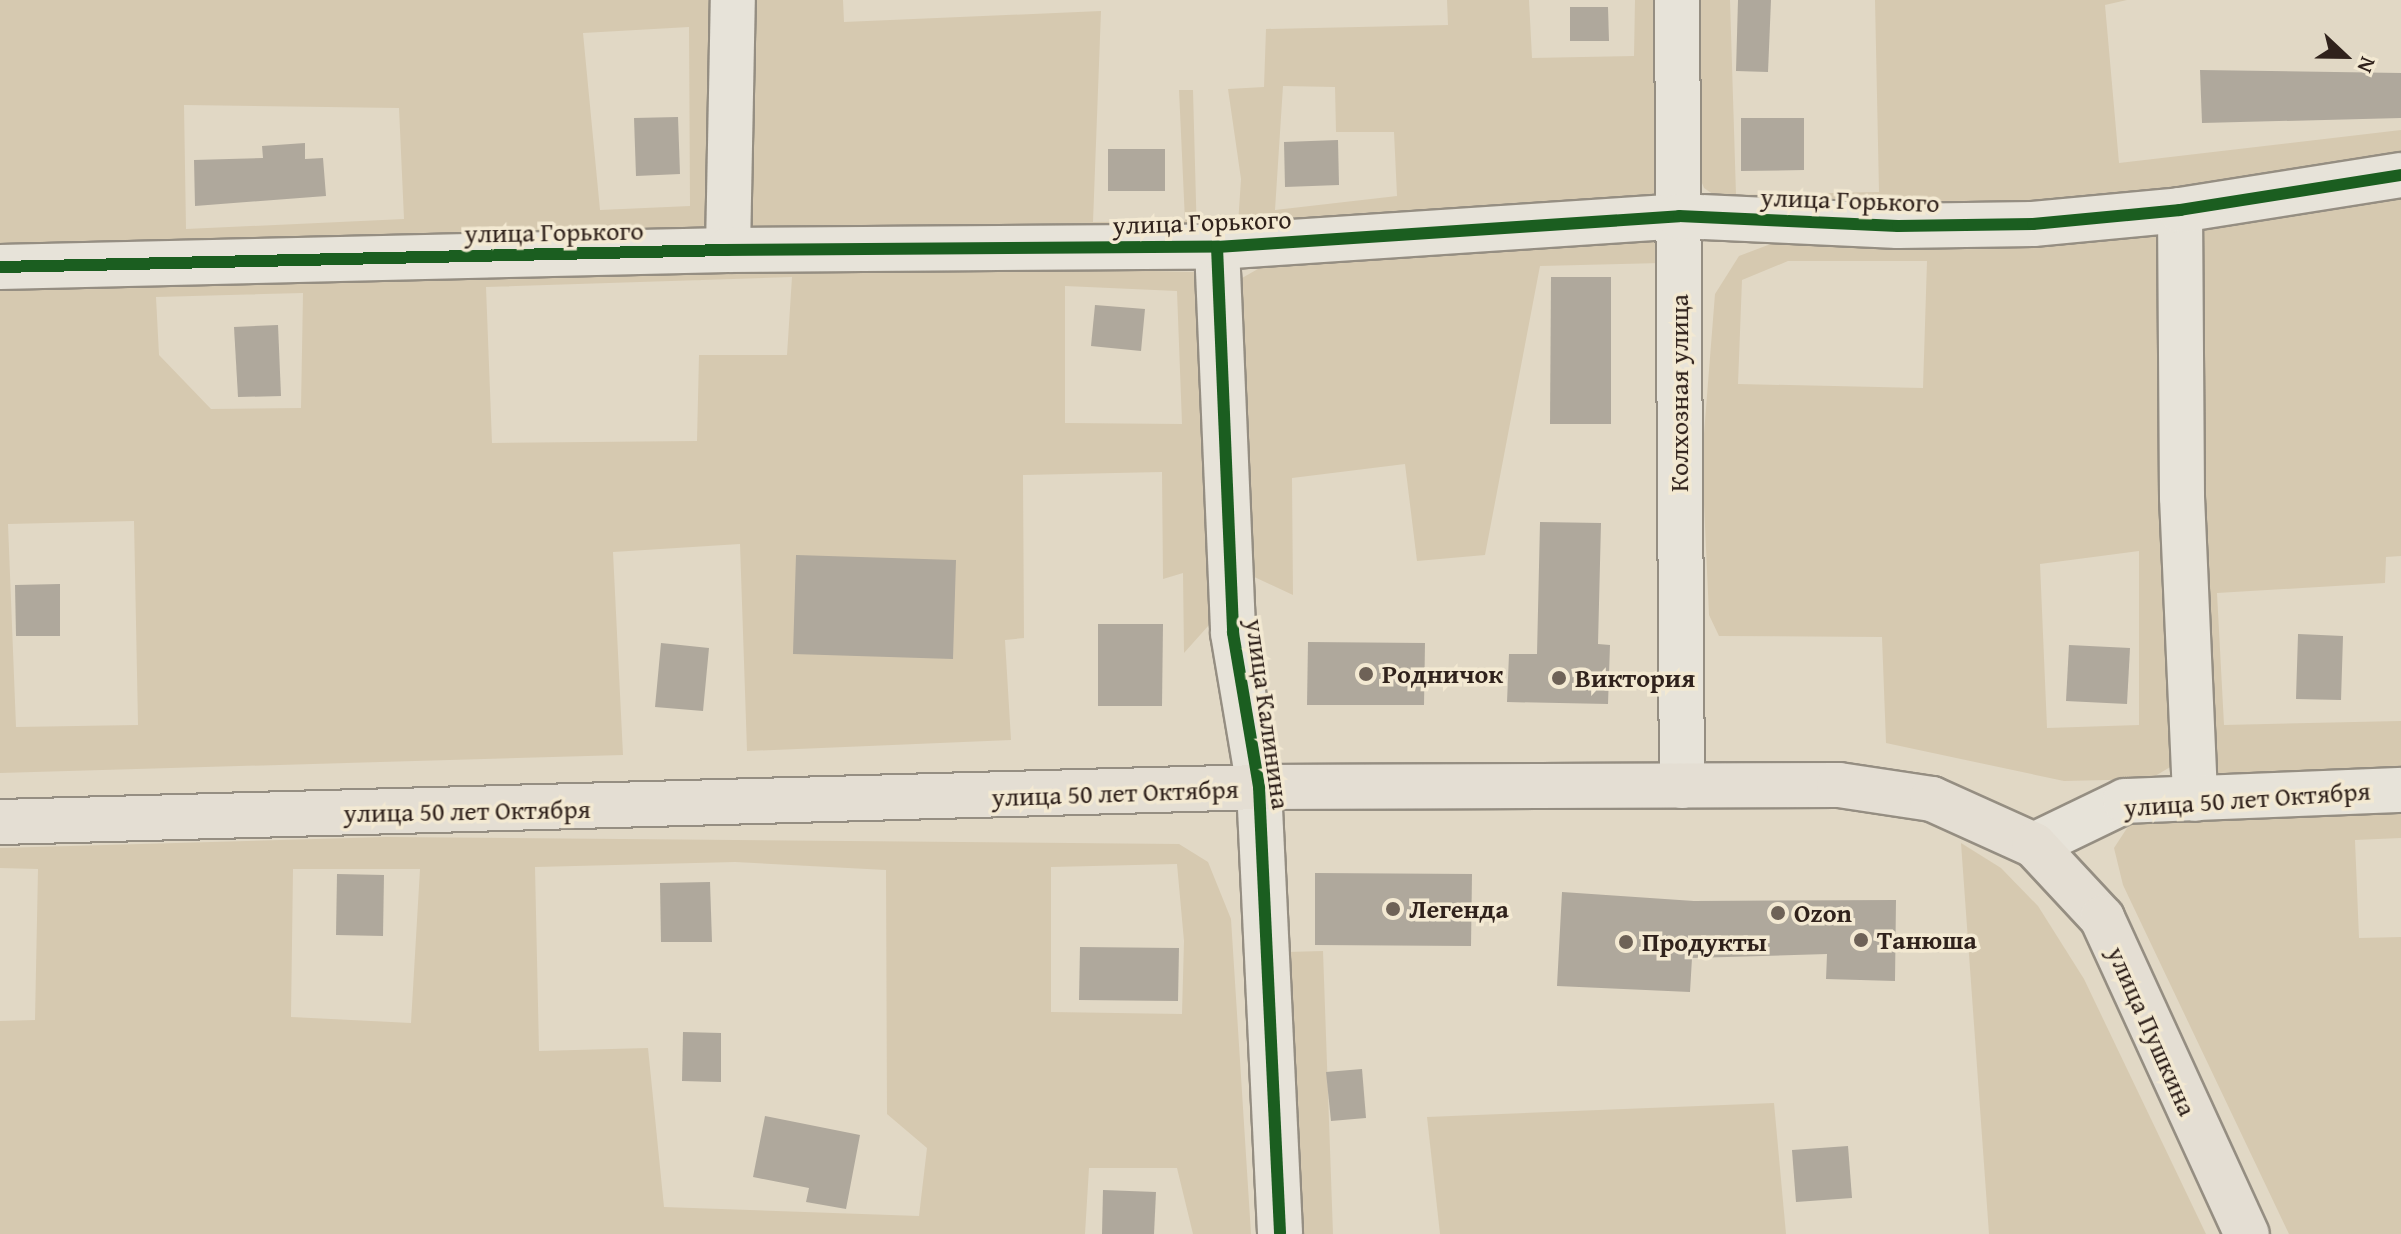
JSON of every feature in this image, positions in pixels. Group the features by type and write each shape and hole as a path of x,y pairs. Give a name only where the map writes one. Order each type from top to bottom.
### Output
{"main road":[{"name":"улица 50 лет Октября","path":"0,822 1259,787 1839,785 1932,799 2034,845"},
{"name":"улица Пушкина","path":"2034,845 2102,918 2247,1234"}],"street":[{"path":"728,250 733,0"},
{"name":"Колхозная улица","path":"1677,0 1682,786"},
{"name":"улица Горького","path":"0,267 728,250 1217,247 1679,216 1898,226 2033,224 2180,210 2401,175"},
{"path":"2180,210 2182,497 2195,799"},
{"name":"улица Калинина","path":"1217,247 1233,633 1259,787 1280,1234"},
{"name":"улица 50 лет Октября","path":"2034,845 2125,801 2401,790"}],"shaded area":[{"path":"0,0 719,0 713,201 702,230 0,254","holes":["689,27 690,206 600,210 583,33","184,105 399,108 404,219 186,229"]},
{"path":"739,0 843,0 844,22 1101,11 1093,222 1185,221 1179,90 1193,90 1197,239 780,236 752,227 735,173"},
{"path":"1447,0 1529,0 1532,58 1634,56 1635,0 1657,0 1660,201 1237,240 1241,179 1228,89 1264,87 1266,29 1448,25","holes":["1283,86 1335,87 1336,132 1394,132 1397,196 1275,210"]},
{"path":"1701,0 1730,0 1736,195 1879,192 1875,0 2127,0 2105,5 2119,163 2401,130 2401,163 2191,197 1925,211 1723,201 1704,188 1698,173"},
{"path":"2401,189 2401,556 2386,557 2385,583 2217,593 2224,725 2401,721 2401,773 2205,777 2187,224"},
{"path":"1658,224 1662,263 1540,266 1485,555 1417,561 1405,464 1292,478 1293,595 1250,575 1242,278 1272,261"},
{"path":"2166,232 2172,766 2150,779 2064,781 1886,743 1882,637 1719,636 1709,615 1702,459 1715,294 1739,256 1776,242","holes":["1788,261 1927,261 1923,388 1738,384 1742,280","2139,551 2139,725 2047,728 2040,564"]},
{"path":"743,261 1196,272 1205,396 1209,625 1184,653 1183,573 1163,579 1162,472 1023,475 1024,638 1005,640 1011,740 747,751 740,544 613,552 623,755 0,773 0,278","holes":["792,277 787,355 699,355 697,441 492,443 486,287","1065,286 1177,291 1182,424 1065,423","303,293 301,408 211,409 159,355 156,297","134,521 138,725 16,727 8,524"]},
{"path":"2401,808 2401,838 2355,840 2359,938 2401,937 2401,1234 2289,1234 2123,885 2114,848 2129,825 2158,816"},
{"path":"386,837 1179,844 1208,862 1231,919 1251,1234 1193,1234 1177,1168 1089,1168 1085,1234 0,1234 0,1021 35,1020 38,869 0,868 0,848","holes":["735,862 886,870 887,1114 927,1148 919,1216 664,1207 648,1048 539,1051 535,867","1177,864 1184,941 1182,1014 1051,1012 1051,867","293,869 420,869 411,1023 291,1017"]},
{"path":"1961,843 2001,868 2038,906 2084,979 2206,1234 1989,1234"},
{"path":"1323,951 1333,1234 1298,1234 1287,952"},
{"path":"1774,1103 1786,1234 1440,1234 1427,1117"}],"building":[{"path":"1738,0 1771,0 1768,72 1736,71"},
{"path":"1570,7 1608,7 1609,41 1570,41"},
{"path":"2200,70 2401,73 2401,118 2202,123"},
{"path":"678,117 680,174 636,176 634,118"},
{"path":"1741,118 1804,118 1804,170 1741,171"},
{"path":"1338,140 1339,185 1285,187 1284,142"},
{"path":"305,143 305,159 323,158 326,196 195,206 194,160 263,158 262,146"},
{"path":"1108,149 1165,149 1165,191 1108,191"},
{"path":"1551,277 1611,277 1611,424 1550,424"},
{"path":"1095,305 1145,309 1141,351 1091,346"},
{"path":"278,325 281,396 238,397 234,327"},
{"path":"1540,522 1601,523 1598,644 1610,645 1608,704 1507,702 1509,654 1537,654"},
{"path":"796,555 956,560 953,659 793,654"},
{"path":"60,584 60,636 16,636 15,585"},
{"path":"1098,624 1163,624 1162,706 1098,706"},
{"path":"2298,634 2343,636 2341,700 2296,699"},
{"name":"Родничок","path":"1308,642 1425,643 1424,705 1307,705"},
{"path":"661,643 709,648 703,711 655,707"},
{"path":"2069,645 2130,648 2127,704 2066,701"},
{"name":"Легенда","path":"1315,873 1472,874 1471,946 1315,945"},
{"path":"337,874 384,875 383,936 336,935"},
{"path":"710,882 712,942 661,942 660,883"},
{"path":"1562,892 1694,901 1896,900 1895,981 1826,979 1827,954 1692,958 1690,992 1557,986"},
{"path":"1080,947 1179,948 1178,1001 1079,1000"},
{"path":"683,1032 721,1033 721,1082 682,1081"},
{"path":"1362,1069 1366,1118 1331,1121 1326,1072"},
{"path":"765,1116 860,1135 846,1209 806,1202 809,1188 753,1177"},
{"path":"1848,1146 1852,1198 1796,1202 1792,1150"},
{"path":"1103,1190 1156,1192 1154,1234 1102,1234"}],"cycle path":[{"path":"0,267 728,250 1217,247 1679,216 1898,226 2033,224 2180,210 2401,175"},
{"path":"1217,247 1233,633 1259,787 1280,1234"}],"place":[{"name":"Родничок","path":"1366,674"},
{"name":"Виктория","path":"1559,678"},
{"name":"Легенда","path":"1393,909"},
{"name":"Ozon","path":"1778,913"},
{"name":"Танюша","path":"1861,940"},
{"name":"Продукты","path":"1626,942"}]}
